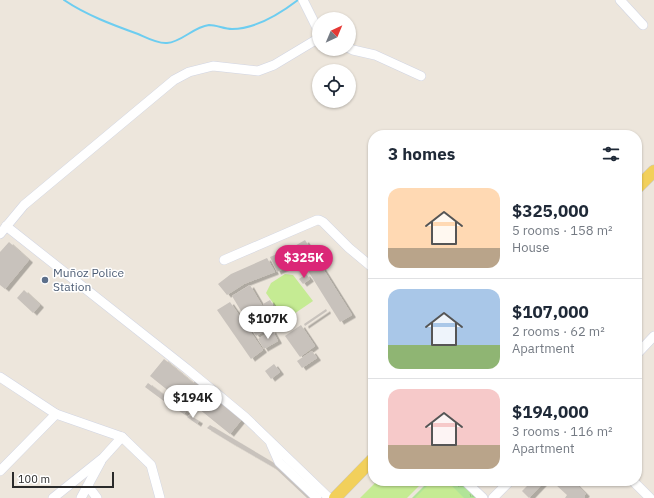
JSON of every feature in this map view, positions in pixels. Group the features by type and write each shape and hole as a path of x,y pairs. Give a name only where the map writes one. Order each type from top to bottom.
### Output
{"main road":[{"path":"642,183 654,171"},
{"path":"335,498 368,464"}],"street":[{"path":"303,0 312,18"},
{"path":"620,0 643,25"},
{"path":"0,234 24,205 174,80 190,72 214,66 258,71 274,65 312,42"},
{"path":"356,51 375,55 421,76"},
{"path":"224,260 318,220 322,221 349,248 368,264"},
{"path":"6,226 187,369 245,417 329,498"},
{"path":"642,349 654,336"},
{"path":"0,377 56,414 122,437 151,464 160,498"},
{"path":"0,471 56,414"},
{"path":"53,498 103,458 122,437"},
{"path":"269,439 279,462 317,498"},
{"path":"81,498 103,458"},
{"path":"88,486 97,498"},
{"path":"470,486 483,498"},
{"path":"493,498 505,486"},
{"path":"637,486 650,498"}],"green space":[{"path":"285,274 293,275 313,301 285,320 266,293 271,283"},
{"path":"372,486 419,486 407,498 360,498"},
{"path":"424,486 465,486 478,498 412,498"},
{"path":"427,486 452,486 464,498 415,498"}],"building":[{"path":"305,240 352,315 340,322 293,247"},
{"path":"9,242 29,260 5,289 0,285 0,252"},
{"path":"291,248 298,262 277,272 270,257"},
{"path":"267,258 275,272 244,284 227,295 218,284 231,274"},
{"path":"306,274 310,279 303,284 299,279"},
{"path":"250,285 274,326 256,336 232,296"},
{"path":"24,290 40,305 33,313 17,298"},
{"path":"270,300 273,305 266,309 263,304"},
{"path":"230,302 263,350 251,359 217,310"},
{"path":"326,309 327,311 305,326 304,324"},
{"path":"301,325 315,346 300,357 285,336"},
{"path":"272,330 278,341 264,349 258,339"},
{"path":"312,351 317,358 302,368 297,361"},
{"path":"164,359 193,383 196,380 243,418 230,434 183,396 180,400 150,376"},
{"path":"274,364 280,372 271,379 265,371"},
{"path":"148,383 167,397 164,401 145,387"},
{"path":"177,405 186,411 184,414 175,408"},
{"path":"189,415 199,421 197,424 187,417"},
{"path":"210,425 279,466 313,498 307,498 275,468 207,428"},
{"path":"527,486 540,486 529,498 522,491"},
{"path":"557,486 578,486 586,494 584,496 585,498 565,498 567,495"}],"waterway":[{"path":"64,0 100,19 160,43 178,40 203,26 209,25 232,29 250,26 276,15 298,0"}],"place":[{"name":"Muñoz Police Station","path":"45,280"}]}
